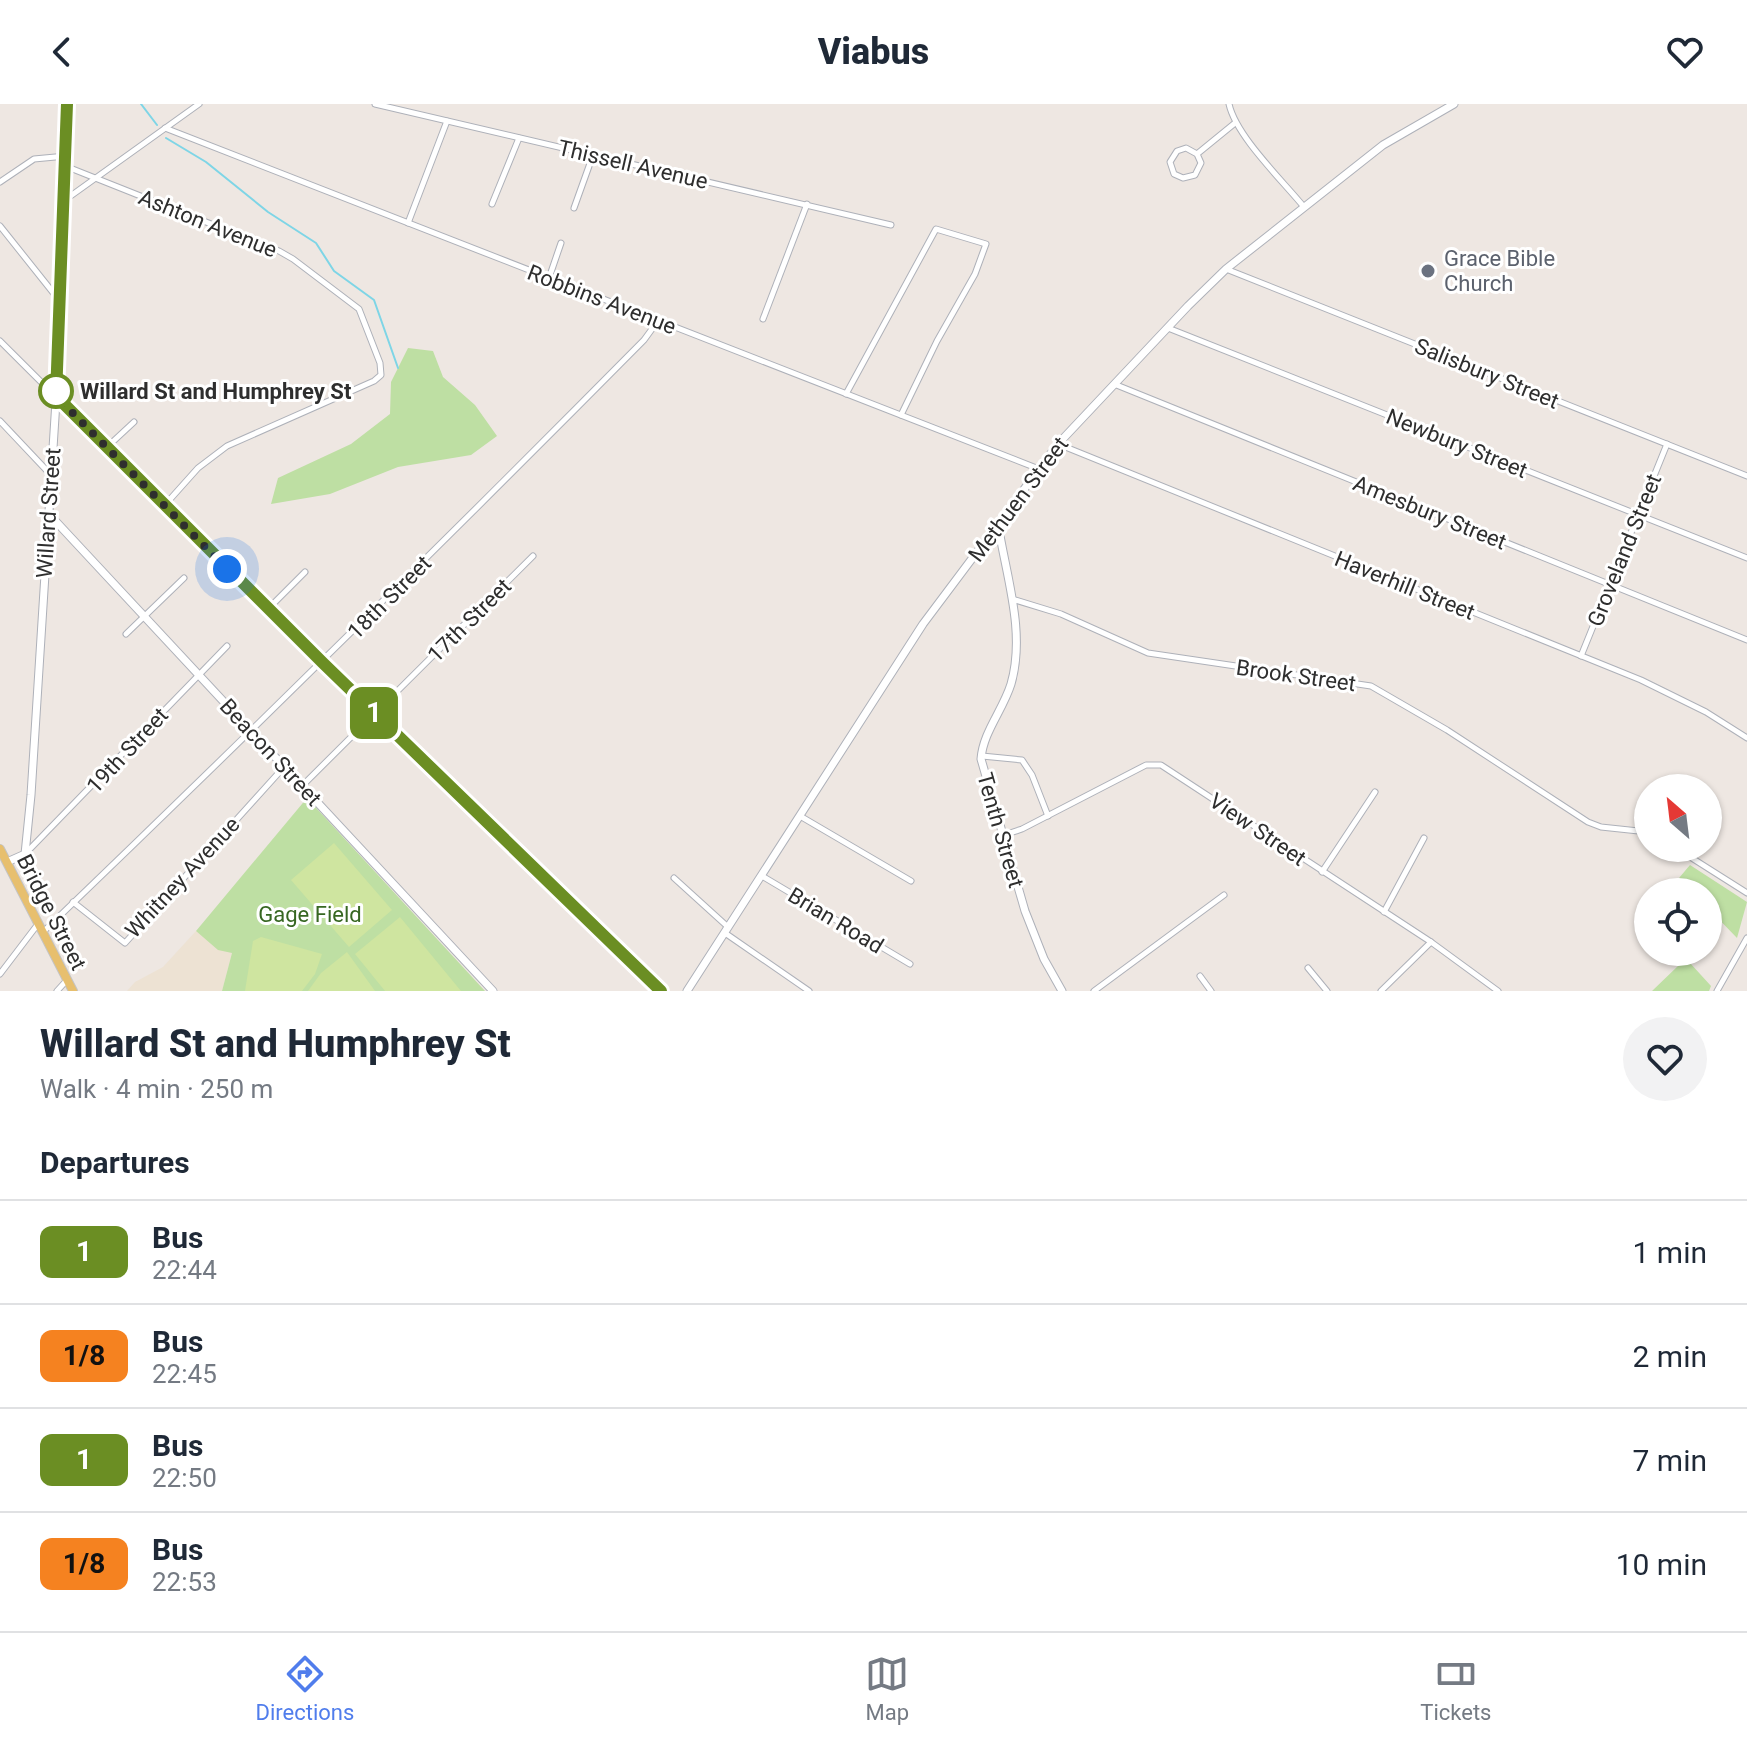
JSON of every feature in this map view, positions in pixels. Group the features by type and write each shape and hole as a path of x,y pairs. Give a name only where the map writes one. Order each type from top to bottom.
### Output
{"main road":[{"name":"Bridge Street","path":"0,849 3,863 73,991"}],"street":[{"name":"Willard Street","path":"25,854 56,396 68,104"},
{"path":"64,201 199,104"},
{"name":"Thissell Avenue","path":"375,104 891,225"},
{"path":"1229,104 1235,123 1304,207"},
{"name":"Methuen Street","path":"689,990 923,624 1058,444 1226,269 1383,145 1450,105"},
{"path":"408,223 447,121"},
{"path":"1197,154 1235,123"},
{"name":"Robbins Avenue","path":"165,128 1039,469"},
{"path":"492,204 519,138"},
{"path":"1189,149 1197,154 1201,163 1195,175 1183,178 1174,174 1170,162 1177,151 1189,149"},
{"path":"574,208 593,155"},
{"path":"0,182 34,159 66,156"},
{"name":"Ashton Avenue","path":"65,166 279,251 359,309 380,363 379,378 227,446 198,468 164,506"},
{"path":"763,319 807,204"},
{"path":"0,226 60,300"},
{"path":"846,394 936,229 986,244 975,274 937,341 901,415"},
{"path":"549,278 561,243"},
{"name":"Salisbury Street","path":"1226,269 1747,476"},
{"name":"18th Street","path":"0,974 40,928 73,902 323,663 644,340 652,329 653,319"},
{"name":"Newbury Street","path":"1167,328 1747,558"},
{"path":"0,341 323,663 661,991"},
{"name":"Amesbury Street","path":"1113,384 1747,640"},
{"path":"0,421 51,475"},
{"path":"106,448 134,422"},
{"name":"Haverhill Street","path":"1058,444 1677,696 1747,738"},
{"name":"Groveland Street","path":"1581,656 1667,444"},
{"name":"Beacon Street","path":"48,513 493,991"},
{"name":"Tenth Street","path":"998,524 1012,599 1016,647 1011,681 981,755 984,775 1037,942 1062,991"},
{"name":"17th Street","path":"302,786 533,556"},
{"path":"269,608 305,572"},
{"path":"126,634 184,578"},
{"name":"Brook Street","path":"1012,599 1061,614 1148,653 1371,686 1447,730 1588,822 1601,827 1634,831"},
{"name":"19th Street","path":"25,854 227,646"},
{"path":"981,755 1021,759 1032,775 1048,816"},
{"name":"View Street","path":"1004,835 1155,763 1181,776 1431,942 1498,991"},
{"name":"Whitney Avenue","path":"73,902 125,943 284,767"},
{"path":"1322,872 1375,792"},
{"path":"800,816 911,881"},
{"path":"1384,912 1424,838"},
{"path":"3,863 25,854"},
{"path":"1698,862 1747,893"},
{"name":"Brian Road","path":"762,876 910,964"},
{"path":"674,878 727,930 809,991"},
{"path":"1094,991 1224,895"},
{"path":"1717,991 1747,938"},
{"path":"1381,991 1431,942"},
{"path":"1308,968 1327,991"},
{"path":"1200,976 1211,991"},
{"path":"57,991 67,980"}],"shaded area":[{"path":"196,931 232,953 222,991 127,991 135,982 163,967"}],"green space":[{"path":"408,348 433,351 443,377 475,405 497,436 471,455 398,467 330,494 271,504 278,478 351,444 390,414 391,382"},
{"name":"Gage Field","path":"307,798 485,991 222,991 232,953 218,950 196,931"},
{"path":"334,843 392,910 349,947 291,880"},
{"path":"1690,865 1710,878 1679,878"},
{"path":"1722,886 1747,902 1737,938 1722,922"},
{"path":"400,917 461,991 385,991 355,954"},
{"path":"261,937 322,954 315,974 302,991 245,991 253,941"},
{"path":"347,952 375,991 308,991 321,973"},
{"path":"1678,966 1693,966 1711,986 1709,991 1652,991"}],"waterway":[{"path":"141,104 157,125"},
{"path":"166,138 206,162 268,212 316,243 334,271 374,300 398,368"}],"bus line":[{"name":"1","path":"67,104 56,396 227,569 661,991"}],"place":[{"name":"Grace Bible Church","path":"1428,271"},
{"name":"Willard St and Humphrey St","path":"56,391"}],"route":[{"path":"56,391 56,396 227,569"}]}
